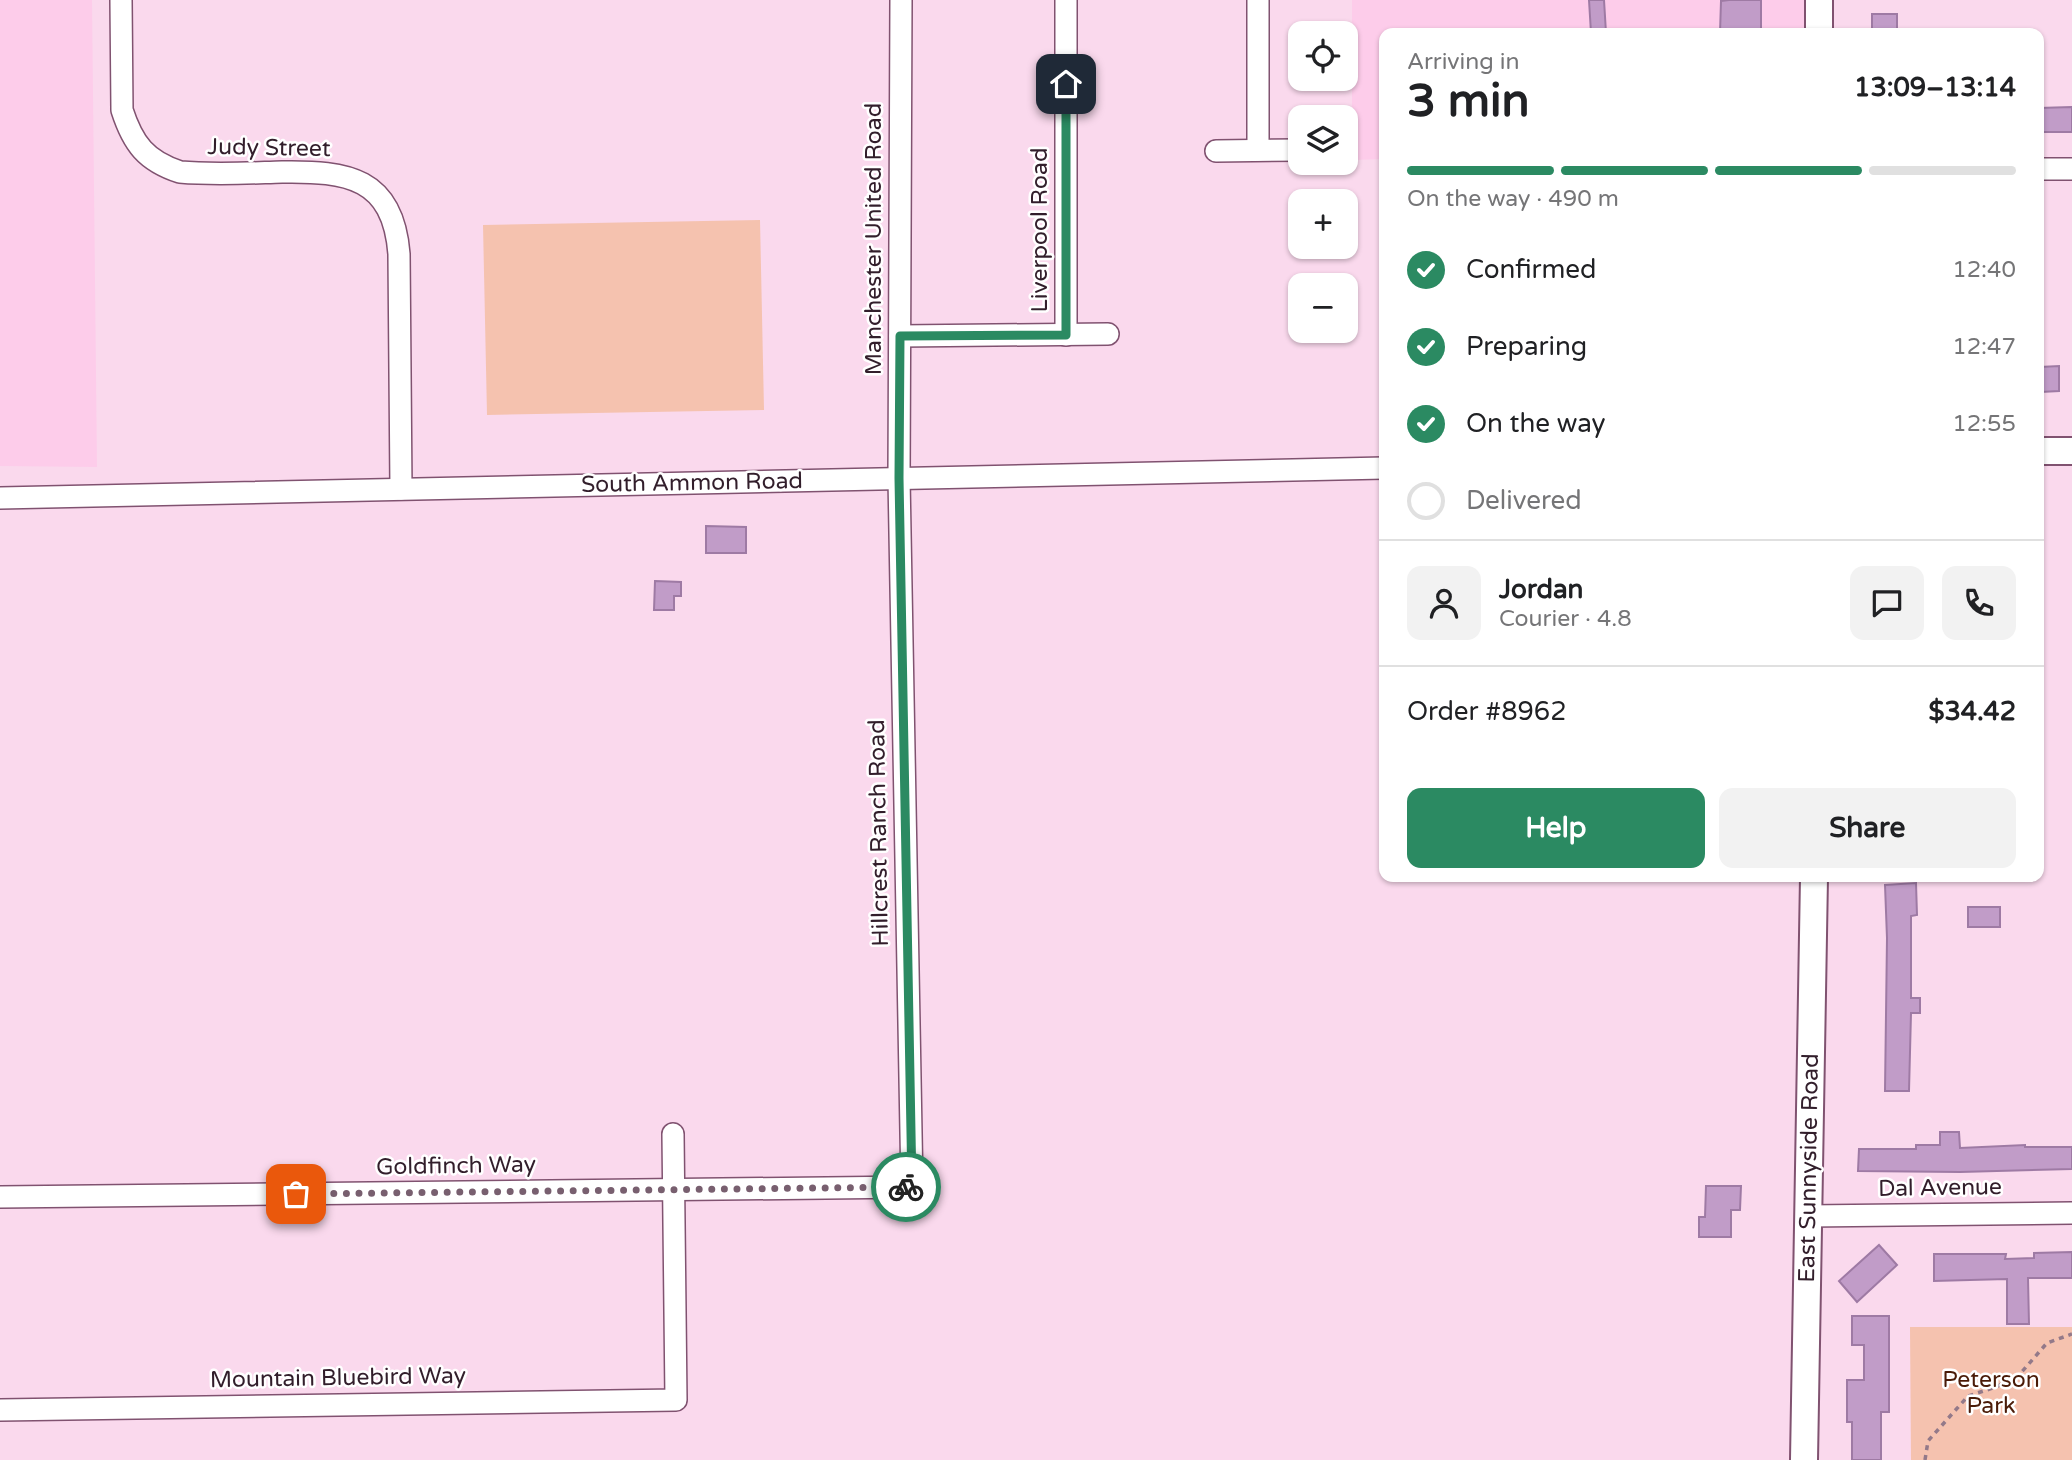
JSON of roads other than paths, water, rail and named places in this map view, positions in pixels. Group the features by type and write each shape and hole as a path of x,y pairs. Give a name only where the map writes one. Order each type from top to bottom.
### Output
{"main road":[{"path":"1819,0 1819,28"},
{"path":"2044,451 2072,451"},
{"name":"East Sunnyside Road","path":"1804,1460 1814,882"}],"street":[{"name":"Judy Street","path":"121,0 122,110 133,135 150,158 180,172 314,172 348,177 374,191 392,219 399,254 401,489"},
{"name":"Manchester United Road","path":"899,478 901,0"},
{"name":"Liverpool Road","path":"1066,0 1066,335"},
{"path":"1258,0 1258,150"},
{"path":"1216,151 1288,150"},
{"path":"2044,170 2072,169"},
{"path":"900,336 1108,334"},
{"name":"South Ammon Road","path":"0,498 1379,468"},
{"name":"Hillcrest Ranch Road","path":"899,478 912,1187"},
{"path":"673,1134 674,1190"},
{"name":"Goldfinch Way","path":"0,1198 912,1187"},
{"name":"Mountain Bluebird Way","path":"0,1410 676,1399 674,1190"},
{"name":"Dal Avenue","path":"1808,1216 2072,1213"}],"park label":[{"name":"Peterson Park","path":"1991,1393"}]}
